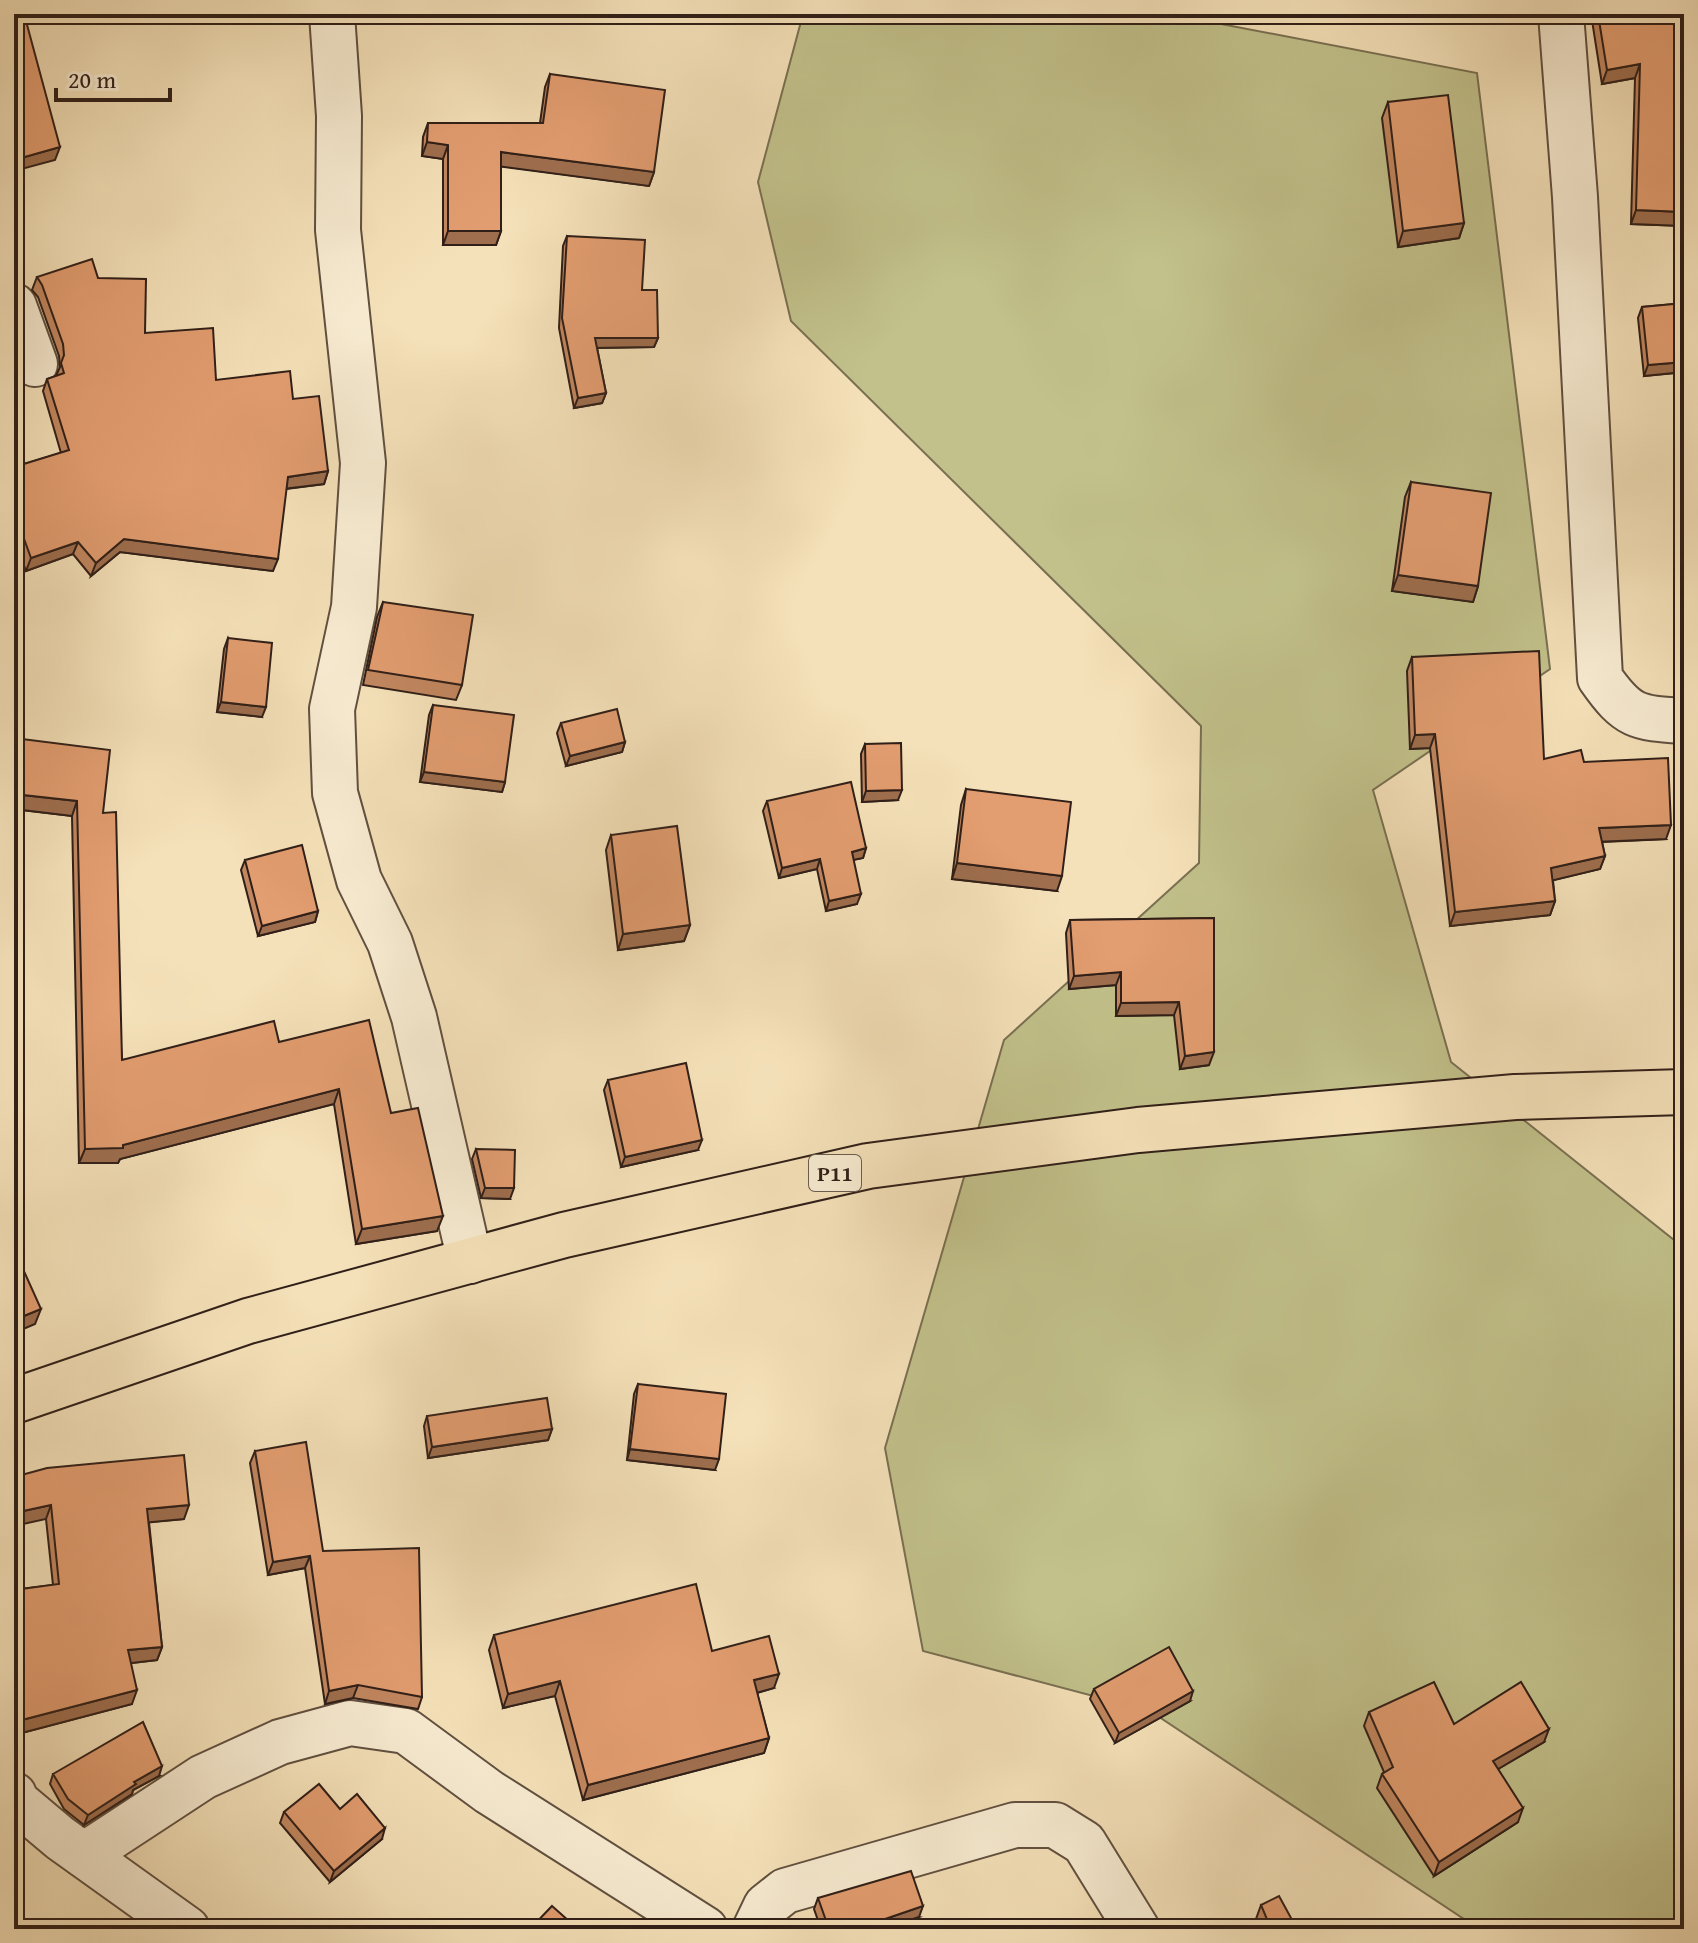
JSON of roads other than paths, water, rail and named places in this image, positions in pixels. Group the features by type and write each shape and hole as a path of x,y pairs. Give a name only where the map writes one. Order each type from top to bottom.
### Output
{"main road":[{"name":"P11","path":"14,1401 248,1321 564,1235 868,1166 1138,1130 1515,1097 1684,1092"}],"street":[{"path":"332,14 339,116 338,230 363,463 354,607 332,709 335,793 359,880 390,943 414,1017 470,1261"},
{"path":"1561,14 1575,197 1600,678 1616,701 1642,718 1684,721"},
{"path":"14,306 35,364"},
{"path":"84,1855 203,1777 280,1742 350,1723 406,1731 489,1792 705,1929"},
{"path":"14,1795 16,1801 84,1855 187,1929"},
{"path":"755,1929 766,1906 785,1891 1015,1825 1055,1825 1084,1843 1137,1929"}]}
